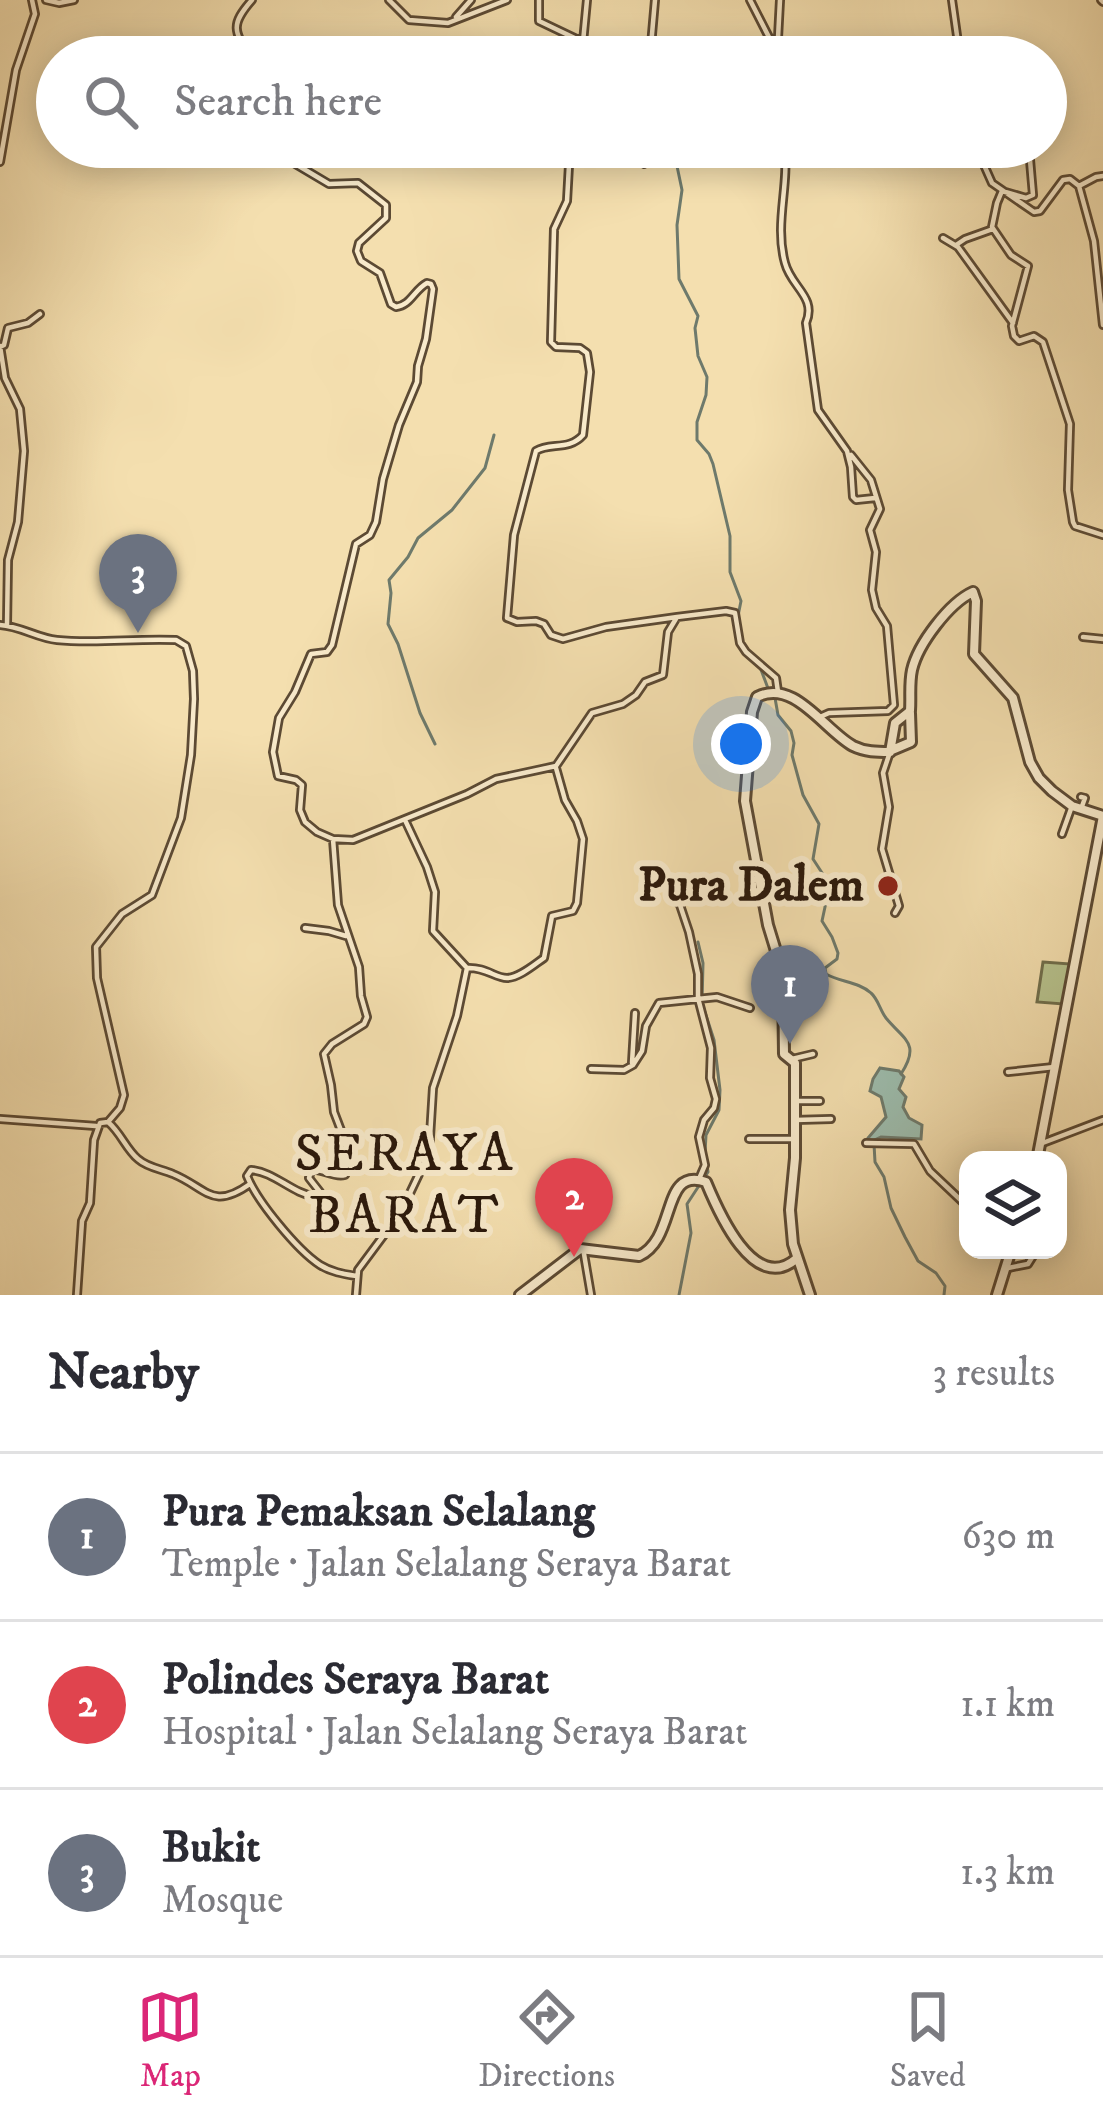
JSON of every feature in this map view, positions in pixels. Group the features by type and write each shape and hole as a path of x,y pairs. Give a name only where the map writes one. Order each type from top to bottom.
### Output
{"street":[{"path":"0,162 16,70 35,14 32,0"},
{"path":"46,0 74,0"},
{"path":"238,36 236,27 252,0"},
{"path":"389,0 409,20 444,23 507,0"},
{"path":"452,21 471,0"},
{"path":"539,0 538,21 570,36"},
{"path":"584,36 587,0"},
{"path":"652,36 655,0"},
{"path":"751,0 769,36"},
{"path":"778,36 780,0"},
{"path":"952,0 957,36"},
{"path":"302,168 335,186 358,183 383,201 386,218 359,243 357,251 361,261 380,273 391,304 407,304 427,283 433,289 416,382 383,479 376,522 370,535 356,544 331,649 311,654 276,733 273,760 278,776 301,783 302,818 317,832 333,838 359,839 496,779 556,766 592,713 623,704 645,682 663,675 668,632 677,617"},
{"path":"569,168 567,202 554,229 550,342 587,353 590,372 583,435 571,445 536,451 514,535 507,618 544,623 550,634 563,640 606,627 727,611 735,614 740,643 776,678 778,692"},
{"path":"785,168 780,212 784,262 789,277 808,301 806,323 818,410 870,478 880,511 870,530 876,552 872,590 887,626 894,705 888,711 829,712 820,717"},
{"path":"984,168 1002,191 1037,212 1063,180 1079,187 1095,244 1103,325"},
{"path":"1002,191 1032,196 1030,168"},
{"path":"1079,187 1103,176"},
{"path":"1002,191 993,229 1010,255 1028,266 1013,333 1017,340 1034,336 1043,342 1070,424 1068,490 1073,525 1103,535"},
{"path":"956,245 993,229"},
{"path":"943,238 956,245 1013,323"},
{"path":"40,314 31,322 8,328 0,347 4,378 20,409 24,451 4,625 49,639 182,641 193,671 191,755 172,844 150,897 122,914 96,947 97,978 124,1092 122,1104 108,1122"},
{"path":"847,451 854,497 875,498"},
{"path":"810,1295 796,1264 790,1210 795,1064 784,1051 783,977 744,790 754,703 761,693 778,692 820,717 854,746 870,751 890,752 911,742 910,677 920,647 954,606 973,592 974,654 1010,692 1030,763 1040,778 1071,801 1103,816 1039,1151"},
{"path":"1083,637 1103,639"},
{"path":"895,913 899,906 882,849 890,807 883,773 895,723 910,711"},
{"path":"405,820 435,892 434,931 467,968 513,976 544,958 553,914 576,908 583,839 556,766"},
{"path":"1062,834 1071,801"},
{"path":"333,838 337,898 359,967 367,1019 332,1044 323,1057 334,1112 348,1147 347,1172 339,1177 311,1170 310,1181 320,1192 316,1197 297,1192 259,1170 248,1173 268,1210 315,1262 356,1276"},
{"path":"673,883 670,893 684,915 697,968 698,998 710,1037 710,1078 716,1099 699,1137 705,1165 702,1181 749,1262 769,1272 796,1264"},
{"path":"305,928 347,937"},
{"path":"356,1295 356,1276 363,1262 401,1212 428,1158 434,1088 467,968"},
{"path":"629,1068 640,1054 655,1006 722,998 751,1008"},
{"path":"629,1068 635,1013"},
{"path":"792,1059 813,1054"},
{"path":"1008,1072 1054,1067"},
{"path":"591,1069 629,1068"},
{"path":"795,1102 820,1101"},
{"path":"0,1119 97,1126"},
{"path":"795,1120 831,1119"},
{"path":"1040,1144 1103,1120"},
{"path":"77,1295 80,1232 89,1203 97,1126 108,1122"},
{"path":"108,1122 140,1161 184,1179 208,1196 224,1197 250,1184"},
{"path":"749,1139 795,1139"},
{"path":"869,1143 916,1146 927,1167 959,1198"},
{"path":"520,1295 583,1248 639,1256 647,1253 657,1242 678,1187 688,1179 702,1181"},
{"path":"583,1248 591,1295"},
{"path":"998,1295 1008,1259"},
{"path":"1005,1268 1028,1264 1031,1259"}],"green space":[{"path":"1043,962 1071,964 1063,1004 1037,1002"}],"shaded area":[{"path":"880,1068 899,1071 904,1077 899,1089 906,1097 903,1107 909,1118 922,1125 921,1139 881,1137 868,1143 886,1117 881,1097 870,1091"}],"waterway":[{"path":"655,20 655,36"},
{"path":"677,168 682,190 677,225 679,279 698,316 698,356 707,377 697,440 713,464 730,536 730,572 741,601 738,616"},
{"path":"435,744 388,624 389,580 418,538 452,510 485,468 494,435"},
{"path":"760,667 769,691"},
{"path":"775,698 778,715 791,731 803,795 819,824 813,859 828,882 822,921 838,953 825,968 826,974 873,995 910,1048 901,1074"},
{"path":"679,1295 691,1233 687,1204 708,1172 706,1135 719,1110 714,1040 702,1003 703,963 698,942"},
{"path":"874,1144 875,1162 891,1208 918,1261 945,1286 944,1295"}],"place":[{"name":"Bukit","path":"138,633"},
{"name":"Pura Dalem","path":"888,886"},
{"name":"Pura Pemaksan Selalang","path":"790,1044"},
{"name":"Polindes Seraya Barat","path":"574,1257"}],"district":[{"name":"SERAYA BARAT","path":"405,1185"}]}
